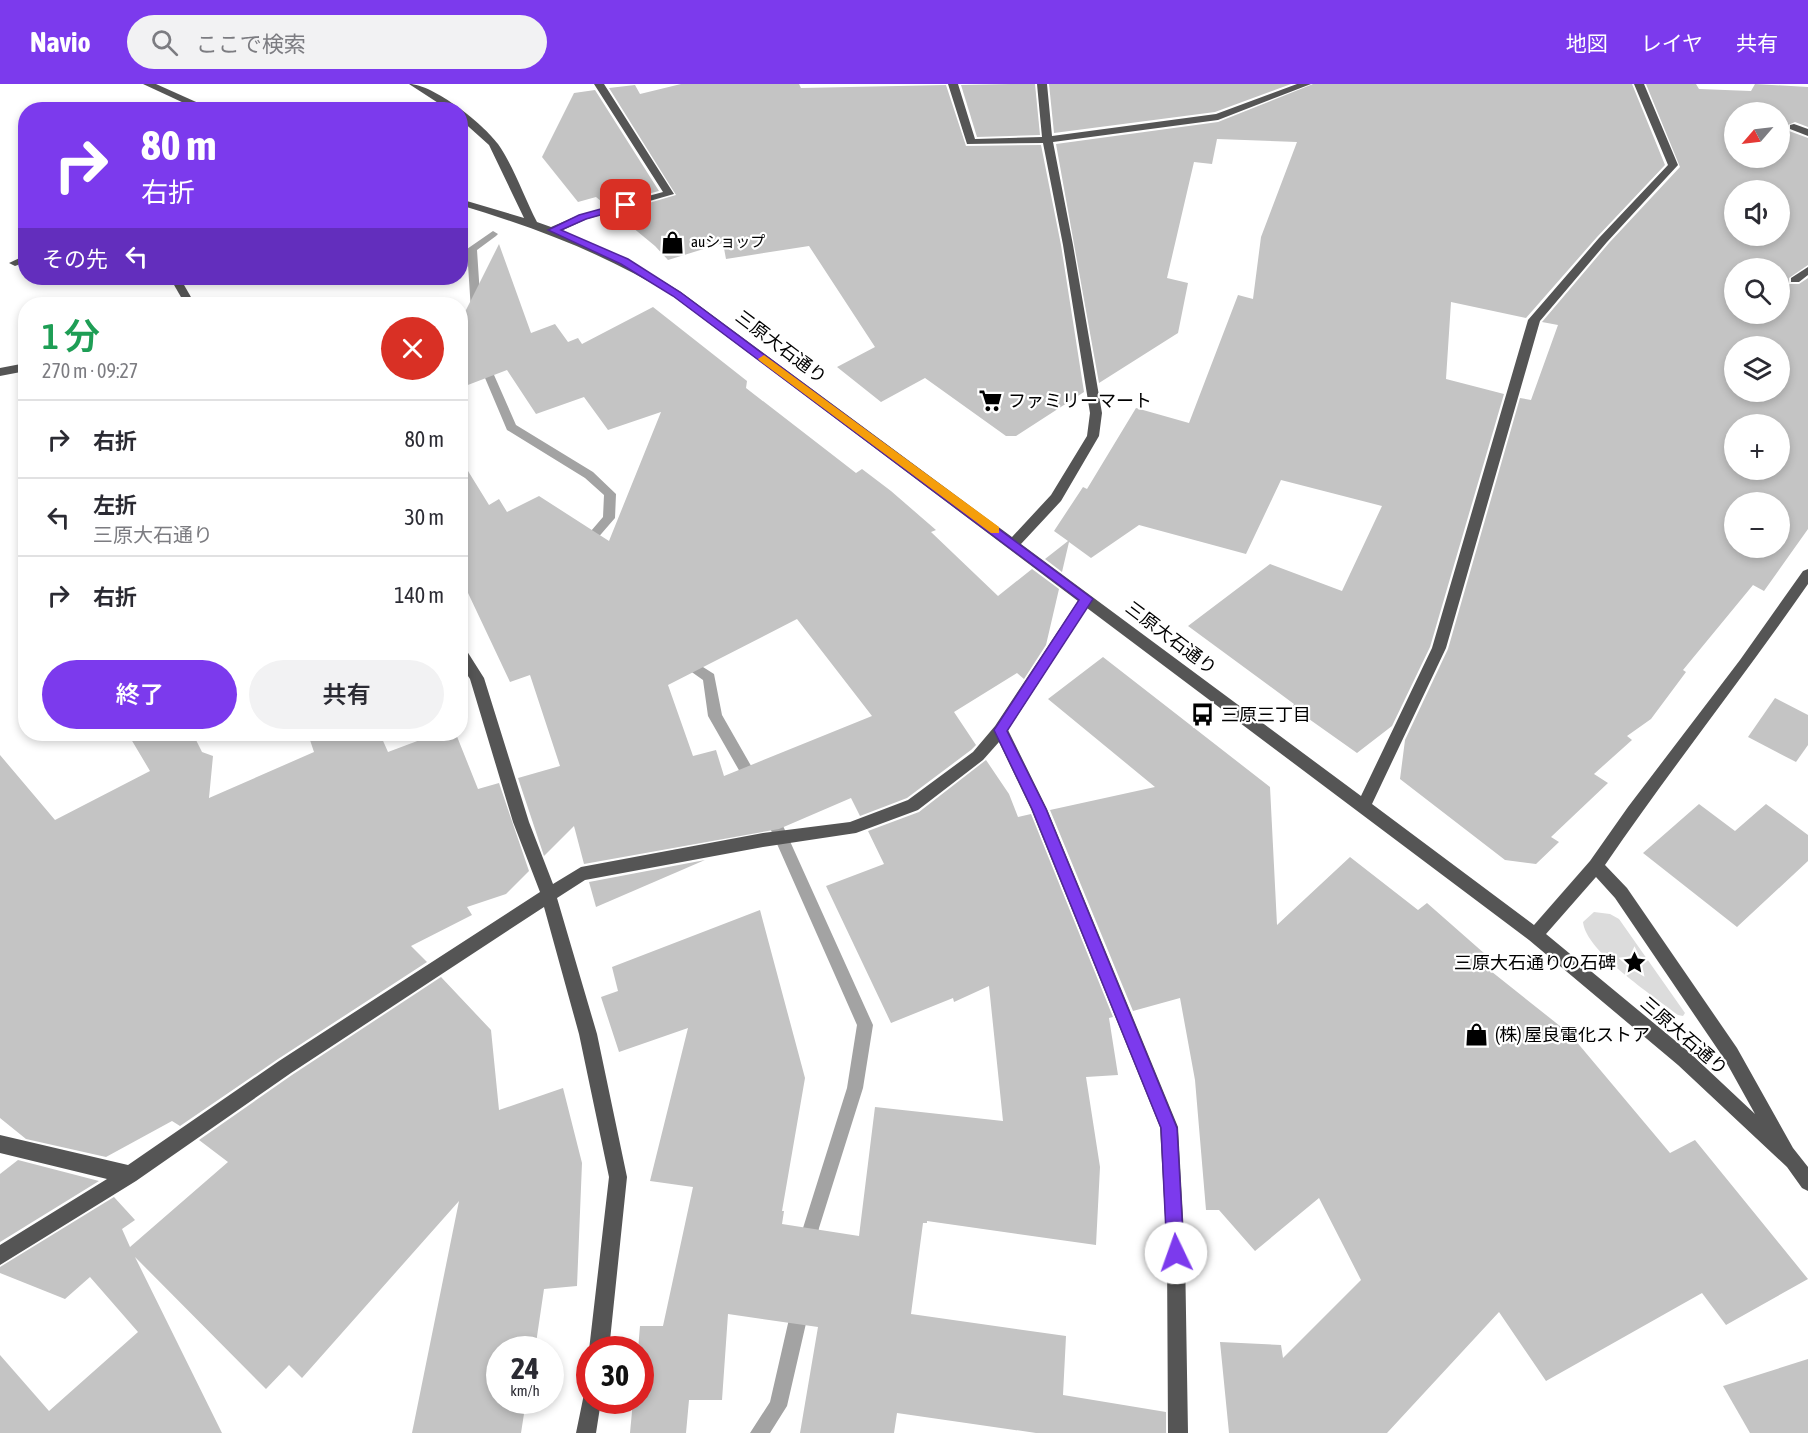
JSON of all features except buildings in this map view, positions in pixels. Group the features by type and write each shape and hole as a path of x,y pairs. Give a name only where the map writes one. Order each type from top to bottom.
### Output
{"street":[{"path":"148,84 190,102"},
{"path":"414,84 444,102"},
{"path":"553,230 583,217 669,194 599,84"},
{"path":"953,84 971,142 1047,140 1218,117 1306,84"},
{"path":"1013,544 1056,498 1093,436 1096,413 1068,245 1047,140 1042,84"},
{"path":"1364,806 1439,648 1534,320 1603,240 1673,165 1639,84"},
{"path":"468,121 493,144 532,223"},
{"path":"1794,127 1808,133"},
{"name":"三原大石通り","path":"468,204 553,230 625,261 677,294 1535,935 1684,1059 1793,1161 1808,1182"},
{"path":"1795,280 1808,270"},
{"path":"0,372 18,369"},
{"path":"1535,935 1596,866 1633,812 1745,664 1808,574"},
{"path":"0,1256 130,1175 285,1067 548,893 581,874 763,840 851,828 913,805 978,756 1000,730 1086,599"},
{"path":"468,664 477,678 521,822 548,893 588,1034 618,1177 601,1336"},
{"path":"1000,730 1039,809 1169,1128 1176,1253 1178,1433"},
{"path":"1596,866 1621,893 1731,1054 1793,1161"},
{"path":"0,1144 130,1175"},
{"path":"586,1433 589,1414"}],"shaded area":[{"path":"1594,912 1610,914 1619,919 1685,1013 1683,1016 1678,1015 1638,985 1596,947 1587,934 1583,922"}],"waterway":[{"path":"476,311 472,249 493,234"},
{"path":"482,359 511,427 589,475 610,494 609,518 585,545"},
{"path":"684,660 709,678 715,716 753,782"},
{"path":"777,828 865,1025 855,1088 811,1228 809,1245"},
{"path":"759,1433 778,1406 801,1306"}],"slow traffic":[{"path":"764,359 995,530"}],"place":[{"name":"auショップ","path":"673,242"},
{"name":"ファミリーマート","path":"990,401"},
{"name":"三原三丁目","path":"1203,715"},
{"name":"三原大石通りの石碑","path":"1634,963"},
{"name":"(株) 屋良電化ストア","path":"1477,1035"}],"route":[{"path":"626,205 583,217 553,230 625,261 677,294 1086,599 1000,730 1039,809 1169,1128 1176,1253"}]}
